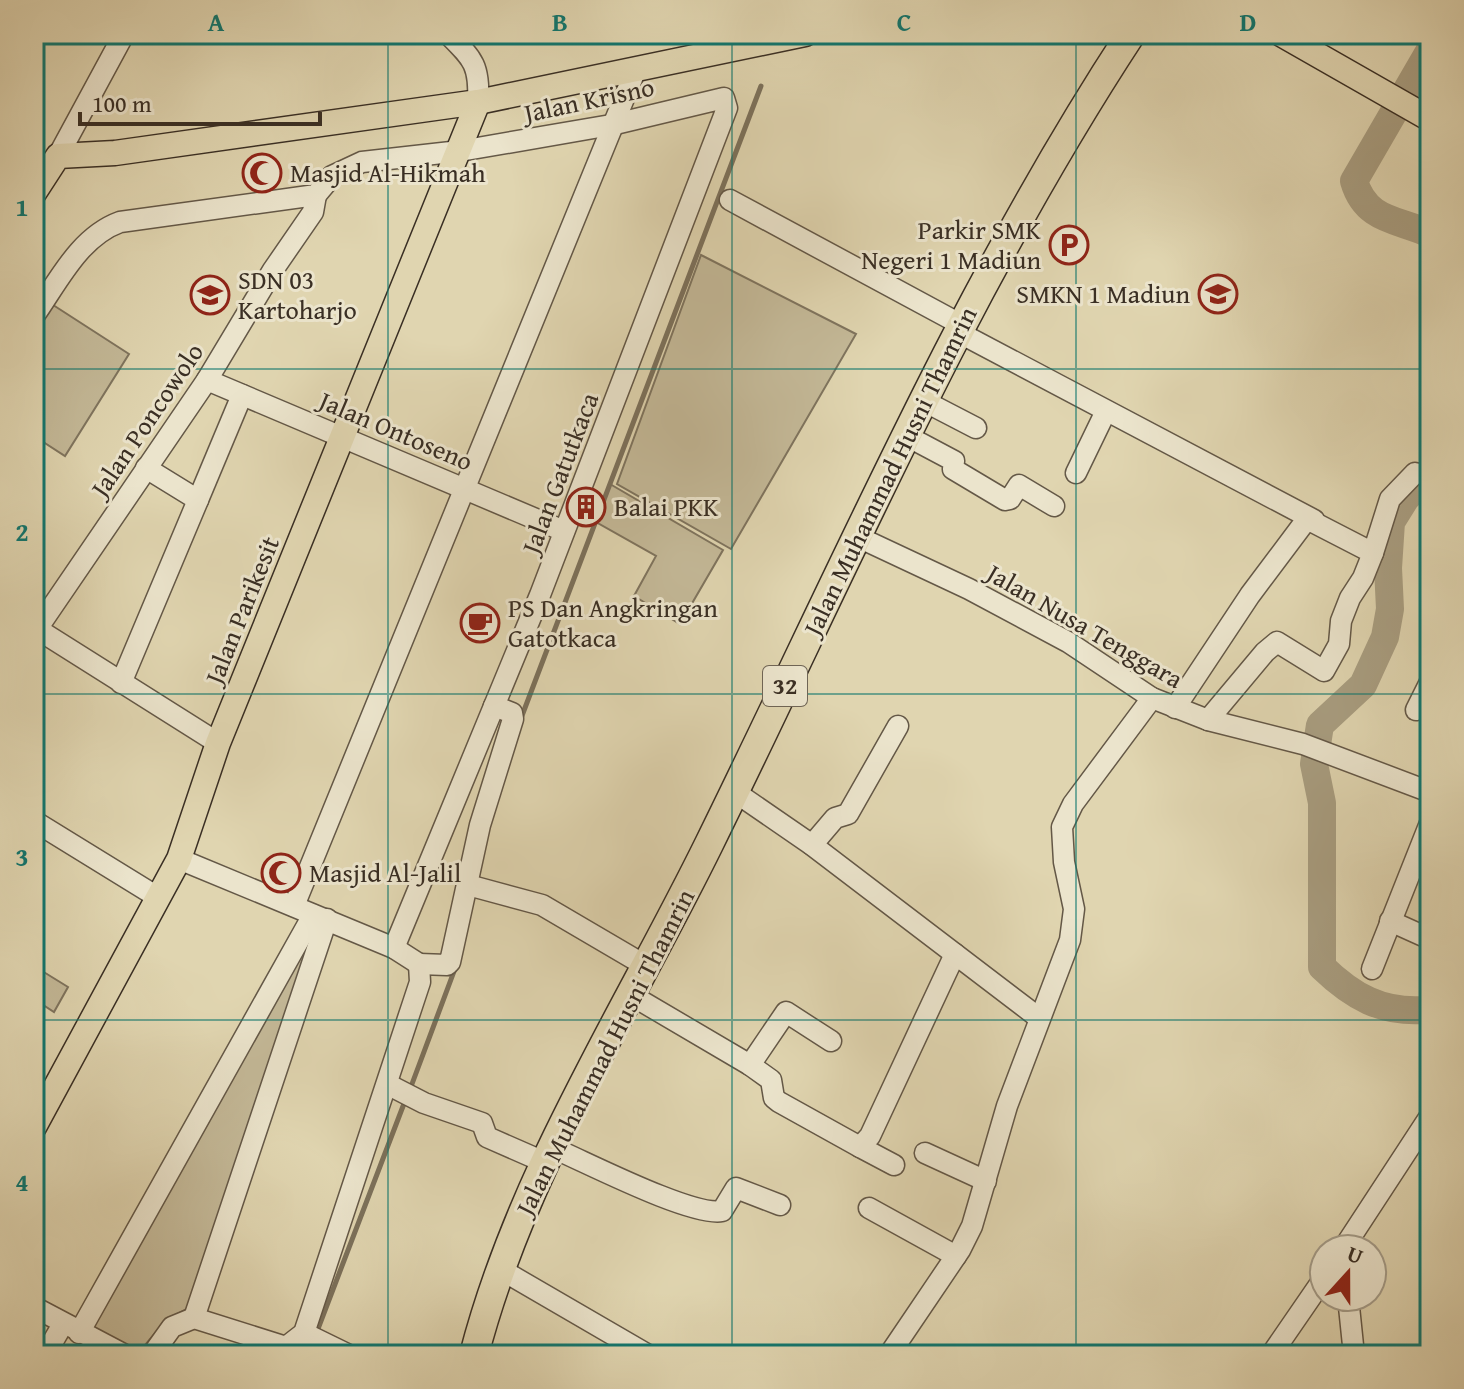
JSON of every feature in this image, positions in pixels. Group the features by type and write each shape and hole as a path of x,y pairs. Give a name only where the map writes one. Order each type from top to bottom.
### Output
{"highway":[{"name":"Jalan Muhammad Husni Thamrin","path":"474,1355 500,1269 549,1155 735,792 922,400 958,328 1131,34"}],"main road":[{"path":"34,193 58,156 115,153 478,102 805,34"},
{"path":"1281,34 1422,114"},
{"name":"Jalan Parikesit","path":"34,1127 179,859 218,743 478,102"}],"street":[{"path":"58,156 124,34"},
{"path":"448,34 475,63 479,75 478,102"},
{"path":"194,1318 311,913 466,489 636,69"},
{"name":"Jalan Krisno","path":"316,195 332,176 362,162 460,151 611,125 720,97 726,102"},
{"name":"Jalan Gatutkaca","path":"394,948 564,531 727,108 726,102"},
{"path":"34,316 84,246 104,228 120,222 316,195"},
{"name":"Jalan Poncowolo","path":"36,628 207,380 273,270 313,212 316,195"},
{"path":"730,200 1106,411 1373,553"},
{"name":"Jalan Ontoseno","path":"207,380 564,531"},
{"path":"121,683 242,395"},
{"path":"922,400 976,428"},
{"path":"1076,473 1106,411"},
{"path":"905,435 954,461 953,469 1005,500 1010,499 1019,485 1054,506"},
{"path":"146,468 198,500"},
{"path":"1208,720 1277,642 1324,671 1339,644 1341,621 1350,598 1363,578 1390,499 1415,473"},
{"path":"1175,708 1250,595 1307,519 1314,520"},
{"name":"Jalan Nusa Tenggara","path":"856,536 1054,635 1152,698 1208,720 1324,751 1430,792"},
{"path":"36,628 218,743"},
{"path":"1416,710 1430,682"},
{"path":"889,1355 956,1256 972,1226 1007,1106 1075,923 1062,827 1073,804 1152,698"},
{"path":"420,973 450,962 473,886 480,825 513,719 512,713 494,706"},
{"path":"812,845 835,818 848,814 898,726"},
{"path":"735,792 812,845 1039,1018"},
{"path":"34,821 159,898"},
{"path":"1372,969 1430,823"},
{"path":"179,859 394,948 420,973"},
{"path":"473,886 542,905 646,966"},
{"path":"45,1355 71,1329 311,913"},
{"path":"1390,921 1430,939"},
{"path":"860,1147 870,1136 955,954"},
{"path":"152,1355 172,1327 194,1318 284,1351 304,1333 387,1084 420,973"},
{"path":"631,995 771,1080 774,1098 779,1102 894,1165"},
{"path":"750,1065 786,1012 831,1041"},
{"path":"387,1084 424,1103 482,1123 487,1137 549,1155 675,1202 711,1212 722,1211 736,1188 780,1205"},
{"path":"1353,1233 1430,1116"},
{"path":"925,1153 986,1181"},
{"path":"869,1208 956,1256"},
{"path":"500,1269 648,1355"},
{"path":"1271,1355 1308,1301"},
{"path":"34,1307 125,1355"},
{"path":"1350,1313 1354,1355"},
{"path":"304,1333 349,1355"}],"shaded area":[{"path":"701,255 856,334 731,549 617,484"},
{"path":"50,303 129,354 65,456 34,436 34,325"},
{"path":"610,484 723,550 680,624 634,596 656,556 596,522"},
{"path":"300,946 312,951 189,1308 167,1319 140,1351 87,1330"},
{"path":"34,966 68,987 54,1012 34,999"}],"waterway":[{"path":"1430,50 1354,181 1359,194 1375,212 1430,234"},
{"path":"520,721 761,86"},
{"path":"1430,474 1406,498 1391,522 1388,568 1390,609 1385,637 1363,685 1320,725 1314,764 1322,803 1322,967 1345,987 1369,1001 1395,1009 1425,1010 1430,1014"},
{"path":"409,1092 456,966"},
{"path":"316,1334 405,1101"}],"place":[{"name":"Masjid Al-Hikmah","path":"262,173"},
{"name":"Parkir SMK Negeri 1 Madiun","path":"1069,245"},
{"name":"SMKN 1 Madiun","path":"1218,294"},
{"name":"SDN 03 Kartoharjo","path":"210,295"},
{"name":"Balai PKK","path":"586,507"},
{"name":"PS Dan Angkringan Gatotkaca","path":"480,623"},
{"name":"Masjid Al-Jalil","path":"281,873"}]}
